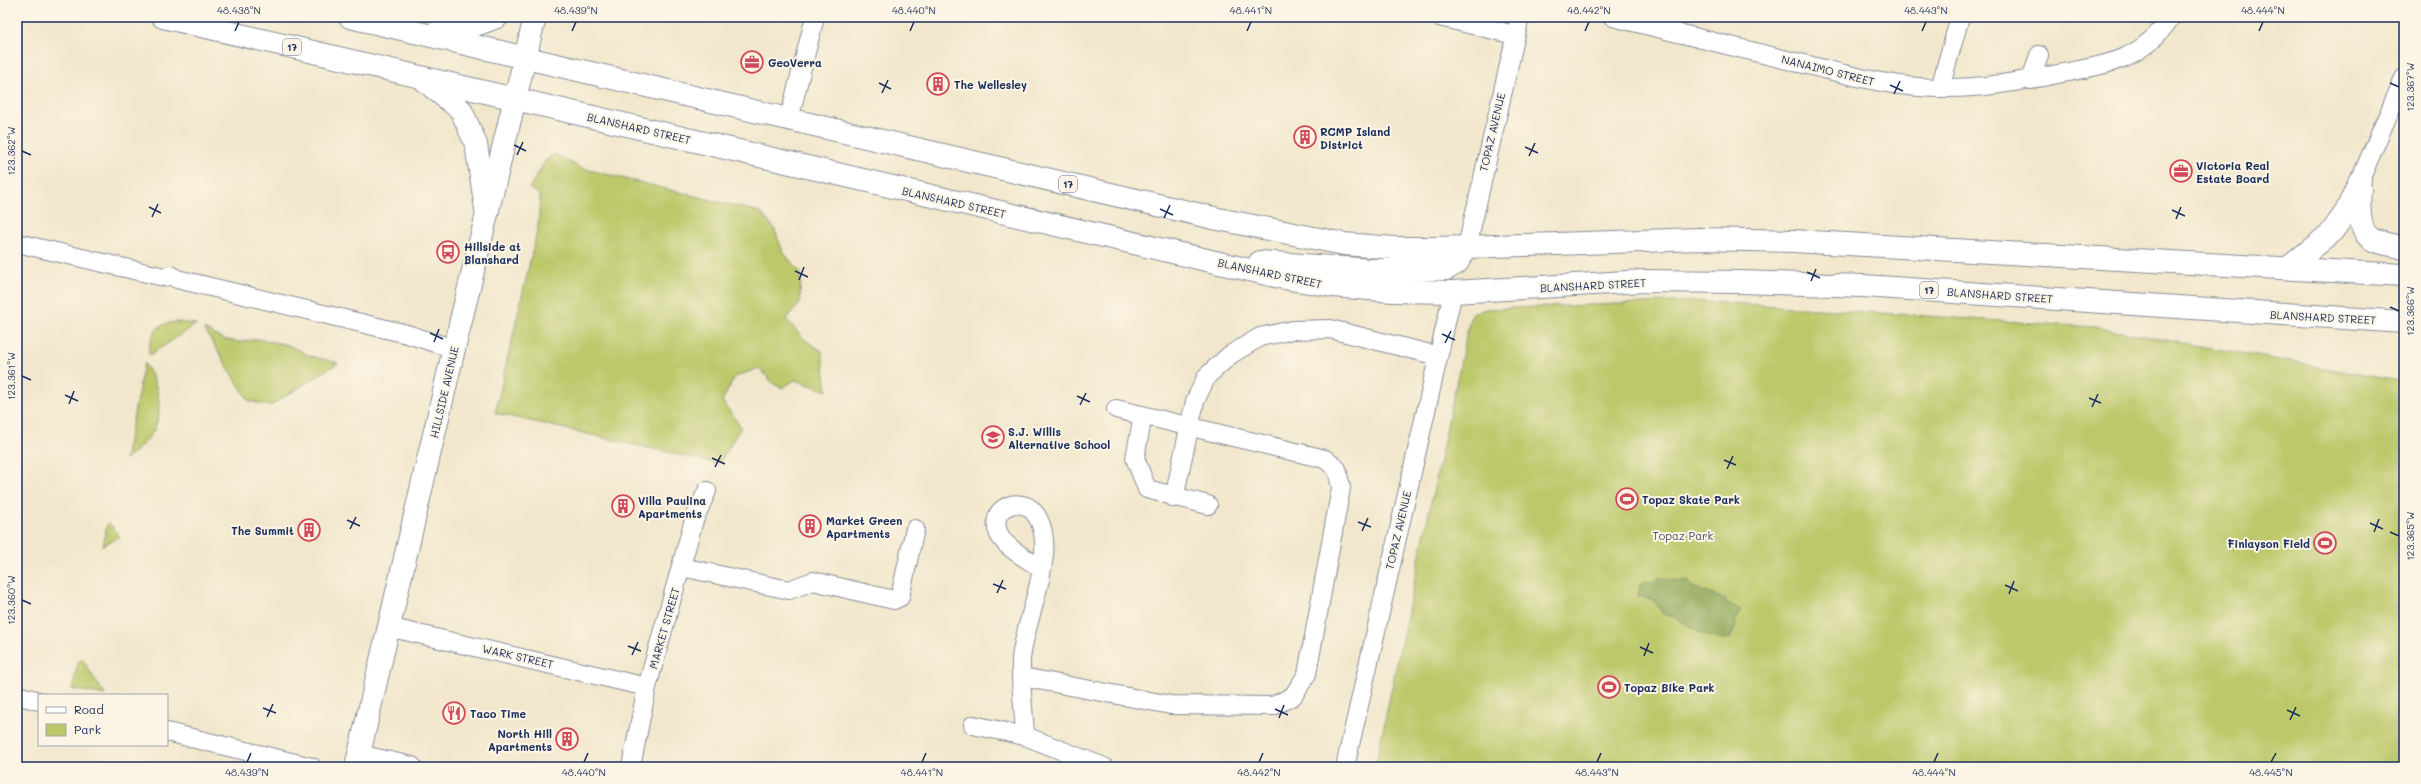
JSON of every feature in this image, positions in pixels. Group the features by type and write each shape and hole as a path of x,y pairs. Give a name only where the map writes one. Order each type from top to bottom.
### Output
{"main road":[{"name":"BLANSHARD STREET","path":"163,17 1284,278 1333,286 1393,291 1453,292 1644,281 1740,282 1984,293 2181,309 2404,322"},
{"name":"17","path":"350,17 1293,236 1344,244 1394,248 1467,247 1622,241 1778,241 2404,274"},
{"path":"419,33 462,30 497,17"},
{"name":"HILLSIDE AVENUE","path":"358,760 454,349 487,219 535,17"},
{"path":"420,77 461,110 476,144 487,219"},
{"path":"2360,180 2359,207 2363,228 2372,240 2404,248"},
{"path":"2288,268 2331,233 2346,212 2360,180"},
{"path":"1207,260 1373,270 1446,269 1457,263 1467,247"}],"street":[{"path":"789,119 815,17"},
{"path":"1439,17 1515,35"},
{"name":"TOPAZ AVENUE","path":"1467,247 1520,17"},
{"name":"NANAIMO STREET","path":"1613,17 1877,82 1940,88 1981,87 2031,80 2106,65 2142,50 2161,32 2171,17"},
{"path":"1940,88 1960,17"},
{"path":"2031,80 2039,55"},
{"path":"2360,180 2387,114 2404,78"},
{"path":"17,243 164,277 171,275 176,278 407,334 454,349"},
{"name":"TOPAZ AVENUE","path":"1344,767 1453,292"},
{"path":"1174,498 1195,401 1207,376 1230,355 1260,337 1293,330 1330,329 1438,356"},
{"path":"1022,677 1171,705 1273,706 1293,696 1307,674 1341,488 1337,469 1325,459 1116,409"},
{"path":"1143,416 1135,458 1147,489 1174,498 1208,505"},
{"name":"MARKET STREET","path":"631,767 647,687 694,520 707,491"},
{"path":"682,567 789,590 813,581 894,600 900,597 915,529"},
{"path":"1025,736 1021,660 1042,569"},
{"name":"WARK STREET","path":"388,627 647,687"},
{"path":"17,695 38,700"},
{"path":"973,725 1025,736 1104,767"},
{"path":"168,732 312,767"},
{"path":"358,760 412,766"}],"green space":[{"path":"555,154 581,168 760,212 774,228 783,252 801,273 800,304 786,319 804,339 822,351 827,391 795,380 782,388 774,384 759,368 735,377 722,401 741,427 719,464 495,413 538,227 540,195 529,188 546,160"},
{"name":"Topaz Park","path":"1698,301 2093,327 2404,382 2404,767 1375,767 1470,318 1474,313 1486,309"},
{"path":"176,322 197,324 150,355 148,353 149,346 153,335 159,327"},
{"path":"204,329 223,339 239,342 259,339 288,345 310,356 338,363 270,406 249,401"},
{"path":"144,363 154,379 157,389 159,399 158,418 155,428 150,436 125,460"},
{"path":"109,523 120,536 103,546 107,524"},
{"path":"1660,577 1668,580 1687,581 1692,587 1726,600 1725,603 1741,610 1734,622 1736,626 1730,638 1721,639 1701,633 1675,617 1663,614 1654,600 1638,596 1641,585 1647,581 1652,583"},
{"path":"82,659 104,694 72,689 78,662"}],"place":[{"name":"GeoVerra","path":"752,62"},
{"name":"The Wellesley","path":"938,84"},
{"name":"RCMP Island District","path":"1305,137"},
{"name":"Victoria Real Estate Board","path":"2181,171"},
{"name":"Hillside at Blanshard","path":"448,252"},
{"name":"S.J. Willis Alternative School","path":"993,437"},
{"name":"Topaz Skate Park","path":"1627,499"},
{"name":"Villa Paulina Apartments","path":"623,506"},
{"name":"Market Green Apartments","path":"810,526"},
{"name":"The Summit","path":"309,530"},
{"name":"Finlayson Field","path":"2325,543"},
{"name":"Topaz Bike Park","path":"1609,687"},
{"name":"Taco Time","path":"454,713"},
{"name":"North Hill Apartments","path":"567,739"}]}
